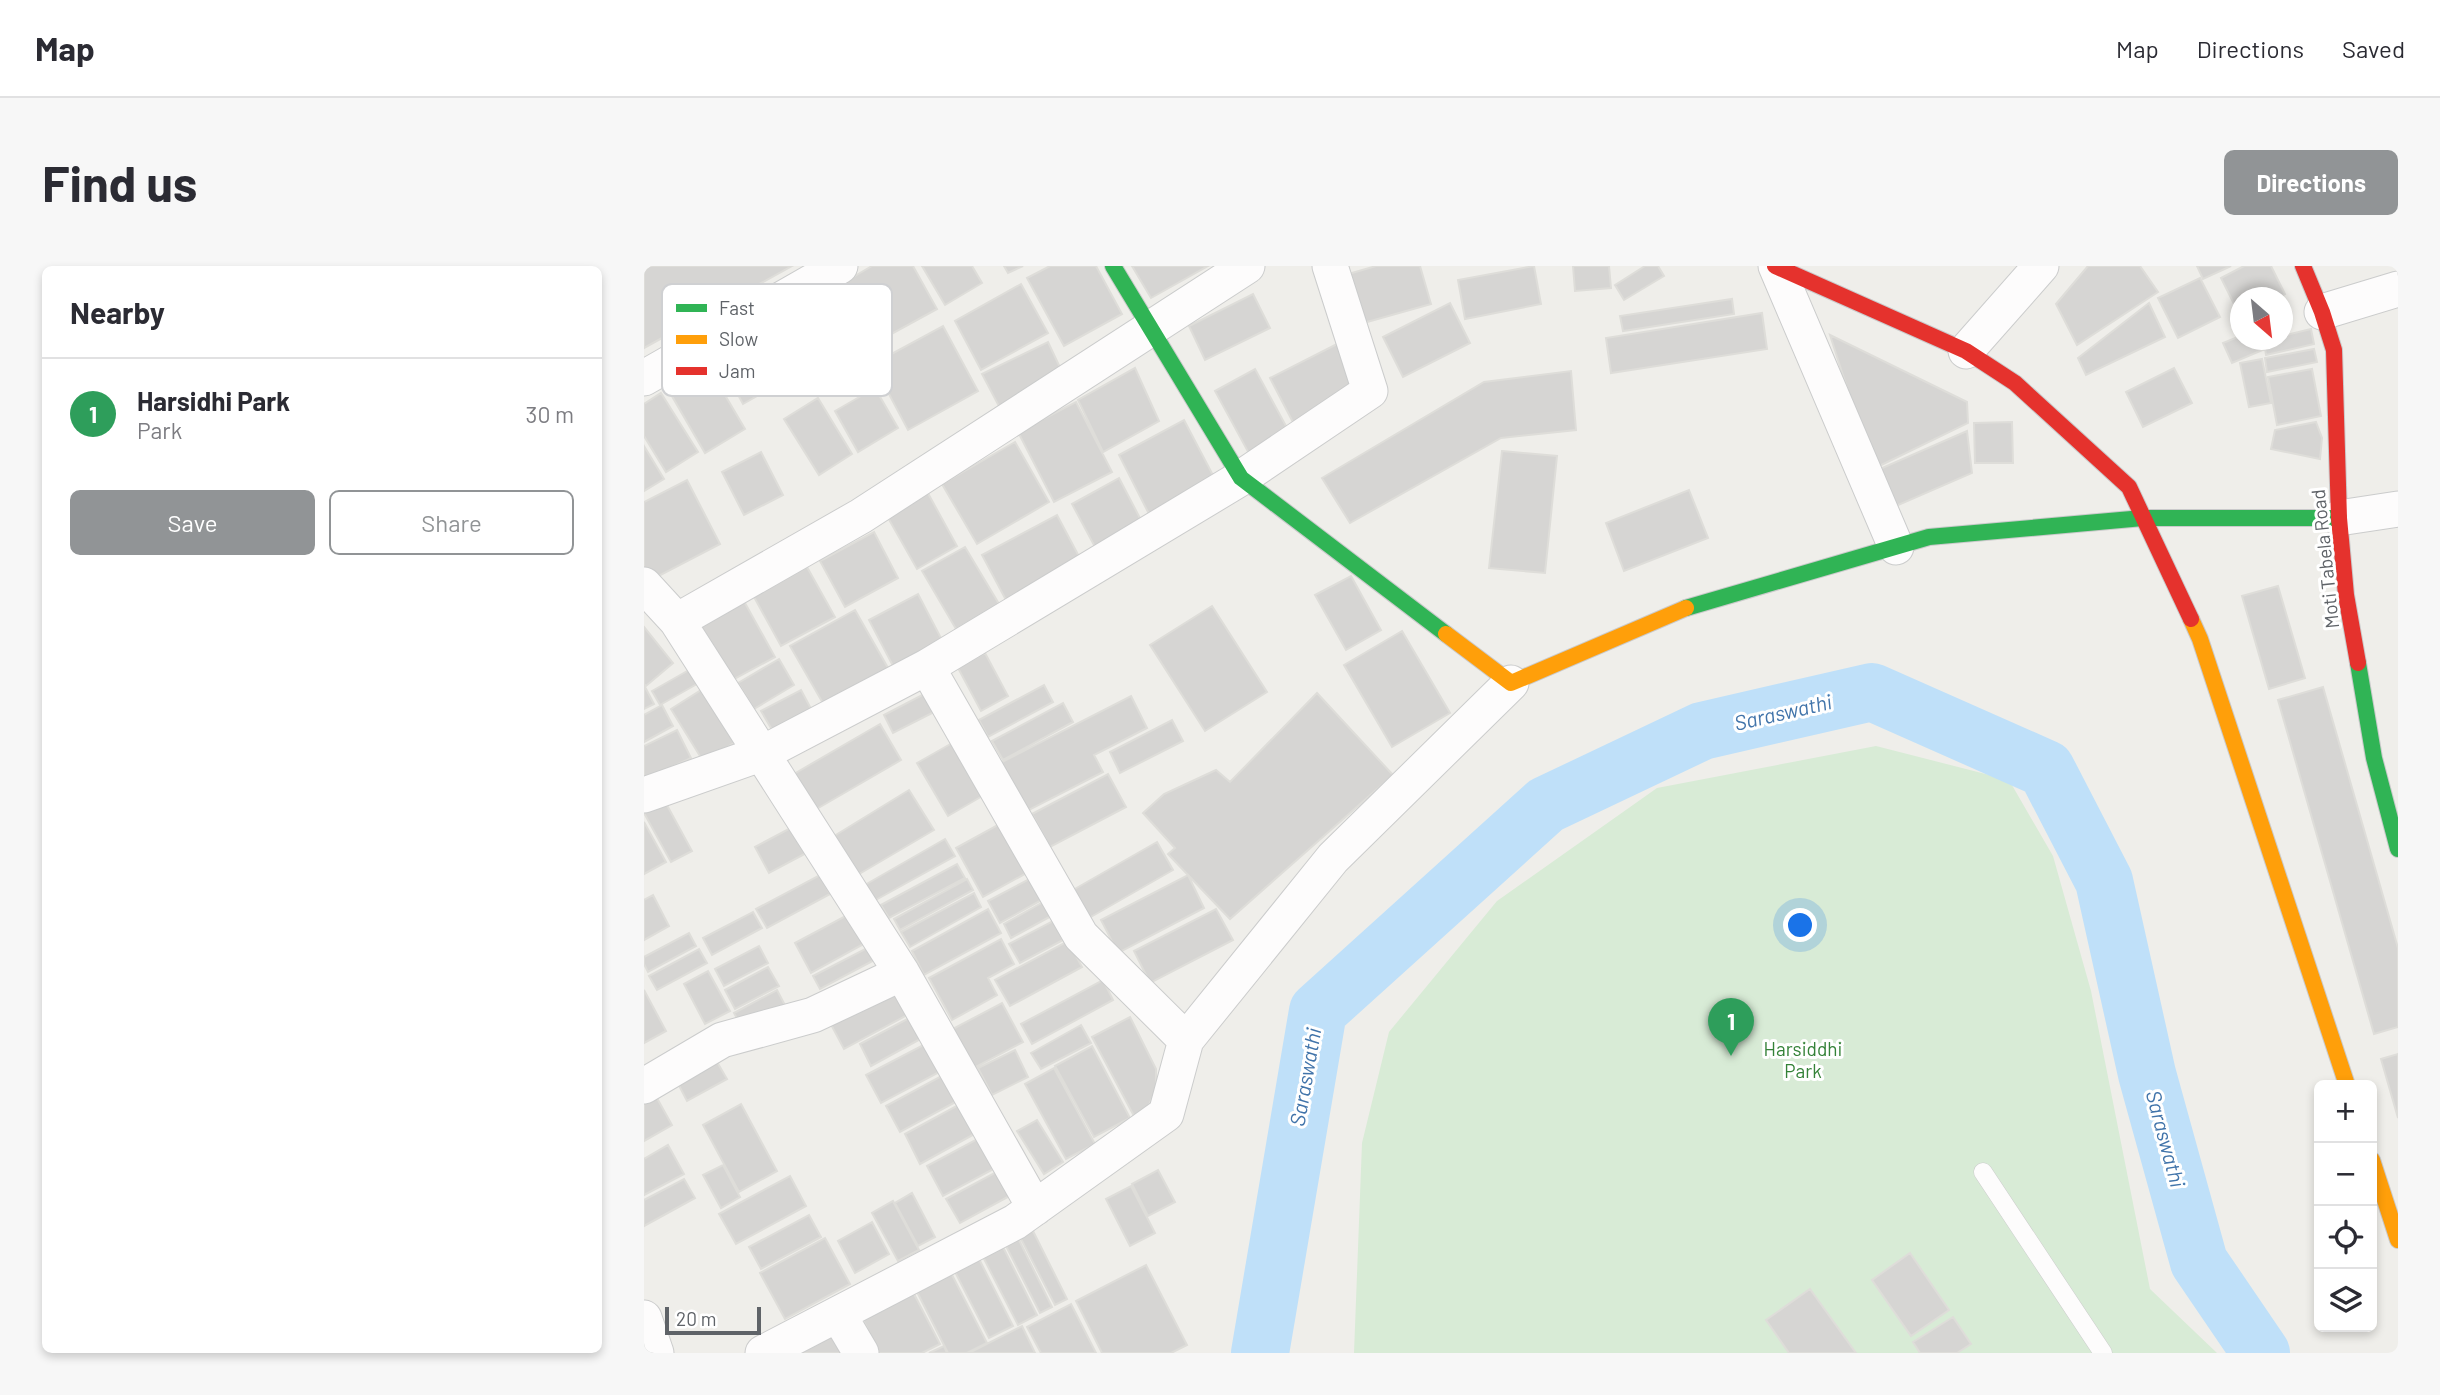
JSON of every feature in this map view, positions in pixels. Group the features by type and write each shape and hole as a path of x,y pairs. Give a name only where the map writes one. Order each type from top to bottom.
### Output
{"main road":[{"path":"1113,266 1241,478 1511,683 1686,608 1929,537 2143,518 2339,518"},
{"path":"1775,266 1966,351 2015,383 2129,487 2200,639 2345,1080"},
{"name":"Moti Tabela Road","path":"2303,266 2334,350 2339,518 2346,595 2374,758 2398,849"},
{"path":"2377,1175 2398,1240"}],"street":[{"path":"808,284 840,266"},
{"path":"677,621 861,516 1247,266"},
{"path":"644,795 763,753 927,667 1241,478 1370,391 1330,266"},
{"path":"1775,266 1896,547"},
{"path":"1966,351 2041,266"},
{"path":"2322,312 2398,289"},
{"path":"644,378 662,368"},
{"path":"2339,518 2398,509"},
{"path":"644,585 677,621 902,973 1035,1208"},
{"path":"927,667 1081,936 1186,1040"},
{"path":"762,1353 1015,1222 1166,1114 1186,1040 1333,858 1511,683"},
{"path":"644,1086 722,1041 813,1015 902,973"},
{"path":"838,1314 861,1353"},
{"path":"644,1318 656,1353"}],"lane":[{"path":"1983,1172 2103,1353"}],"green space":[{"name":"Harsiddhi Park","path":"1876,746 2009,780 2053,856 2091,991 2150,1289 2217,1353 1354,1353 1362,1143 1389,1032 1497,901 1657,788"}],"building":[{"path":"644,266 792,266 760,284 662,284 662,338 644,348"},
{"path":"872,266 913,266 937,309 892,334 892,284 843,283"},
{"path":"922,266 972,266 982,283 945,305"},
{"path":"1004,266 1023,266 1008,273"},
{"path":"1050,266 1096,266 1122,314 1064,346 1027,278"},
{"path":"1132,266 1208,266 1151,298"},
{"path":"1376,266 1420,266 1431,304 1360,324 1345,275"},
{"path":"1534,266 1541,304 1465,319 1458,280"},
{"path":"1573,266 1609,266 1611,288 1575,291"},
{"path":"1645,266 1658,266 1664,276 1624,300 1615,285"},
{"path":"2088,266 2140,266 2158,292 2077,345 2056,304"},
{"path":"2197,266 2231,266 2203,279"},
{"path":"2244,266 2271,266 2282,287 2230,287 2230,296 2221,278"},
{"path":"2200,278 2220,317 2178,338 2158,298"},
{"path":"1021,284 1048,333 981,370 955,321"},
{"path":"1253,294 1270,328 1205,360 1189,326"},
{"path":"1732,299 1734,314 1623,331 1620,316"},
{"path":"1450,303 1470,343 1403,377 1383,337"},
{"path":"2149,303 2165,337 2086,375 2078,358"},
{"path":"1762,313 1767,349 1611,373 1606,338"},
{"path":"943,326 978,391 908,430 890,396 892,354"},
{"path":"2311,329 2314,344 2293,349 2293,333"},
{"path":"1830,335 1967,402 1968,423 1873,469"},
{"path":"2230,340 2230,350 2263,350 2232,363 2223,343"},
{"path":"1048,342 1065,378 1002,412 982,374"},
{"path":"1339,343 1352,389 1297,430 1270,378"},
{"path":"2314,349 2317,362 2267,372 2265,358"},
{"path":"2265,350 2288,350 2266,355"},
{"path":"2262,359 2271,403 2249,407 2240,363"},
{"path":"1135,368 1159,421 1103,452 1078,400"},
{"path":"2174,368 2192,403 2143,427 2126,392"},
{"path":"1255,369 1292,437 1252,459 1215,391"},
{"path":"2312,369 2321,416 2277,425 2268,377"},
{"path":"1571,371 1576,430 1501,438 1350,523 1322,478 1484,382"},
{"path":"661,393 698,452 666,472 644,436 644,404"},
{"path":"672,396 726,396 745,429 705,453"},
{"path":"739,396 757,396 743,404"},
{"path":"861,396 880,396 898,428 858,452 835,411"},
{"path":"818,398 852,454 819,475 784,419"},
{"path":"1076,402 1112,472 1054,502 1018,432"},
{"path":"1184,420 1215,479 1149,514 1119,455"},
{"path":"2012,422 2013,463 1975,463 1974,423"},
{"path":"2316,422 2322,438 2320,459 2271,449 2275,430"},
{"path":"1967,431 1972,473 1889,509 1873,472"},
{"path":"1015,442 1049,502 977,544 942,484"},
{"path":"644,446 664,479 644,491"},
{"path":"1502,451 1557,456 1545,573 1489,568"},
{"path":"761,452 783,495 744,515 722,472"},
{"path":"1119,478 1142,522 1095,547 1072,504"},
{"path":"687,480 720,544 651,580 644,568 644,502"},
{"path":"924,486 957,546 917,569 883,509"},
{"path":"1689,490 1708,538 1624,571 1606,523"},
{"path":"1057,515 1082,562 1007,602 982,555"},
{"path":"874,532 898,578 845,607 820,561"},
{"path":"965,547 999,604 956,629 922,571"},
{"path":"807,567 835,617 781,646 754,597"},
{"path":"1351,576 1381,630 1346,650 1315,595"},
{"path":"2278,586 2305,678 2269,689 2242,596"},
{"path":"740,594 775,657 727,683 692,621"},
{"path":"918,594 942,640 893,666 869,620"},
{"path":"1212,606 1267,692 1205,731 1150,645"},
{"path":"855,610 892,675 828,712 790,646"},
{"path":"644,627 673,663 646,686 644,684"},
{"path":"1402,631 1450,713 1392,747 1344,665"},
{"path":"985,653 1008,696 981,711 958,668"},
{"path":"779,659 794,685 754,709 738,683"},
{"path":"689,670 697,684 660,705 652,691"},
{"path":"644,685 654,704 644,709"},
{"path":"1044,685 1053,702 988,737 979,720"},
{"path":"706,687 739,740 703,761 671,709"},
{"path":"2323,687 2398,948 2398,1027 2374,1034 2278,700"},
{"path":"801,690 816,718 778,740 761,711"},
{"path":"926,693 936,711 893,733 884,715"},
{"path":"1317,693 1393,775 1230,919 1168,854 1175,848 1143,813 1164,794 1216,770 1230,782"},
{"path":"1131,696 1147,728 1094,755 1103,772 1025,812 1000,763"},
{"path":"1063,703 1073,722 1003,760 992,741"},
{"path":"662,705 673,726 644,742 644,715"},
{"path":"1172,720 1183,741 1120,773 1110,752"},
{"path":"880,724 901,760 808,814 787,778"},
{"path":"677,730 691,758 644,780 644,746"},
{"path":"961,738 991,791 948,816 917,763"},
{"path":"1108,774 1126,807 1050,847 1032,814"},
{"path":"909,790 934,830 849,880 826,841"},
{"path":"662,796 692,851 671,862 644,813 644,806"},
{"path":"1005,821 1032,870 983,897 956,848"},
{"path":"644,822 666,862 644,874"},
{"path":"798,824 812,850 769,873 755,847"},
{"path":"945,839 955,856 872,902 863,886"},
{"path":"1157,842 1173,870 1082,922 1066,894"},
{"path":"957,864 965,878 889,918 881,905"},
{"path":"820,875 830,894 767,928 756,909"},
{"path":"1188,875 1204,908 1118,953 1101,920"},
{"path":"1035,876 1047,897 1000,923 988,901"},
{"path":"967,879 973,890 900,930 894,919"},
{"path":"974,893 981,907 910,947 901,932"},
{"path":"653,895 669,926 644,940 644,900"},
{"path":"1045,901 1053,915 1011,938 1004,924"},
{"path":"988,909 1001,933 924,975 912,951"},
{"path":"1216,909 1233,940 1150,983 1134,951"},
{"path":"753,912 762,928 712,955 703,938"},
{"path":"853,912 869,941 811,973 795,943"},
{"path":"1053,921 1063,940 1020,963 1009,944"},
{"path":"689,933 696,946 648,972 644,957"},
{"path":"1001,939 1014,964 988,978 997,995 952,1020 929,978"},
{"path":"1068,941 1082,967 1010,1006 995,980"},
{"path":"873,945 880,957 820,989 813,976"},
{"path":"759,946 768,963 724,986 715,969"},
{"path":"699,949 707,963 657,990 649,976"},
{"path":"768,967 779,986 735,1009 725,990"},
{"path":"708,971 730,1011 705,1024 684,984"},
{"path":"1103,980 1113,1000 1032,1044 1021,1024"},
{"path":"644,990 666,1031 644,1043"},
{"path":"777,990 787,1009 744,1031 734,1013"},
{"path":"869,996 894,996 905,1004 911,1013 844,1049 828,1019"},
{"path":"1002,1003 1023,1042 972,1069 951,1030"},
{"path":"913,1016 924,1037 871,1066 860,1044"},
{"path":"1130,1017 1156,1069 1156,1090 1148,1107 1134,1116 1092,1037"},
{"path":"1081,1025 1091,1043 1041,1069 1031,1053"},
{"path":"929,1042 943,1070 881,1103 866,1075"},
{"path":"1092,1046 1130,1118 1094,1137 1055,1066"},
{"path":"1015,1050 1028,1077 992,1095 978,1068"},
{"path":"2398,1054 2398,1118 2381,1059"},
{"path":"713,1055 727,1079 687,1101 674,1076"},
{"path":"1054,1068 1095,1144 1066,1159 1025,1084"},
{"path":"947,1073 961,1099 900,1132 886,1106"},
{"path":"653,1091 672,1125 644,1141 644,1096"},
{"path":"962,1103 978,1132 920,1164 905,1134"},
{"path":"741,1104 777,1171 739,1192 703,1125"},
{"path":"1037,1120 1063,1162 1044,1174 1017,1131"},
{"path":"983,1136 999,1166 943,1196 927,1166"},
{"path":"668,1145 684,1174 644,1195 644,1159"},
{"path":"723,1165 740,1197 721,1208 703,1175"},
{"path":"1002,1169 1015,1193 960,1223 946,1199"},
{"path":"1158,1170 1175,1202 1148,1216 1132,1184"},
{"path":"790,1176 806,1206 736,1244 719,1214"},
{"path":"684,1179 695,1198 644,1226 644,1200"},
{"path":"1131,1186 1155,1233 1130,1246 1106,1199"},
{"path":"912,1193 935,1237 918,1246 895,1203"},
{"path":"893,1201 919,1250 898,1261 872,1213"},
{"path":"809,1215 821,1237 761,1269 749,1247"},
{"path":"872,1222 889,1254 855,1273 838,1241"},
{"path":"1033,1231 1067,1299 1055,1305 1020,1237"},
{"path":"1017,1236 1052,1307 1040,1313 1004,1242"},
{"path":"825,1238 850,1284 785,1319 760,1273"},
{"path":"1001,1243 1037,1315 1018,1325 981,1253"},
{"path":"976,1253 1013,1326 989,1338 952,1266"},
{"path":"1910,1253 1949,1310 1911,1336 1872,1280"},
{"path":"1146,1265 1187,1345 1171,1353 1102,1353 1076,1301"},
{"path":"949,1269 987,1343 967,1353 948,1353 914,1286"},
{"path":"1810,1289 1856,1353 1789,1353 1766,1320"},
{"path":"913,1292 940,1344 922,1353 879,1353 862,1318"},
{"path":"1071,1304 1096,1353 1041,1353 1027,1327"},
{"path":"1953,1317 1971,1344 1957,1353 1920,1353 1913,1342"},
{"path":"1022,1326 1035,1353 969,1353"},
{"path":"840,1327 855,1353 800,1353"},
{"path":"944,1346 947,1353 929,1353"}],"waterway":[{"name":"Saraswathi","path":"1260,1353 1318,1011 1546,805 1702,731 1872,692 2046,769 2104,881 2147,1074 2199,1262 2261,1353"}],"traffic: fast":[{"path":"1113,266 1241,478 1446,634"},
{"path":"1686,608 1929,537 2143,518 2339,518"},
{"path":"2358,663 2374,758 2398,849"}],"traffic: slow":[{"path":"1446,634 1511,683 1686,608"},
{"path":"2191,619 2200,639 2345,1080"},
{"path":"2377,1175 2398,1240"}],"traffic: jam":[{"path":"1775,266 1966,351 2015,383 2129,487 2191,619"},
{"path":"2303,266 2334,350 2339,518 2346,595 2358,663"}],"place":[{"name":"Harsidhi Park","path":"1731,1056"}]}
